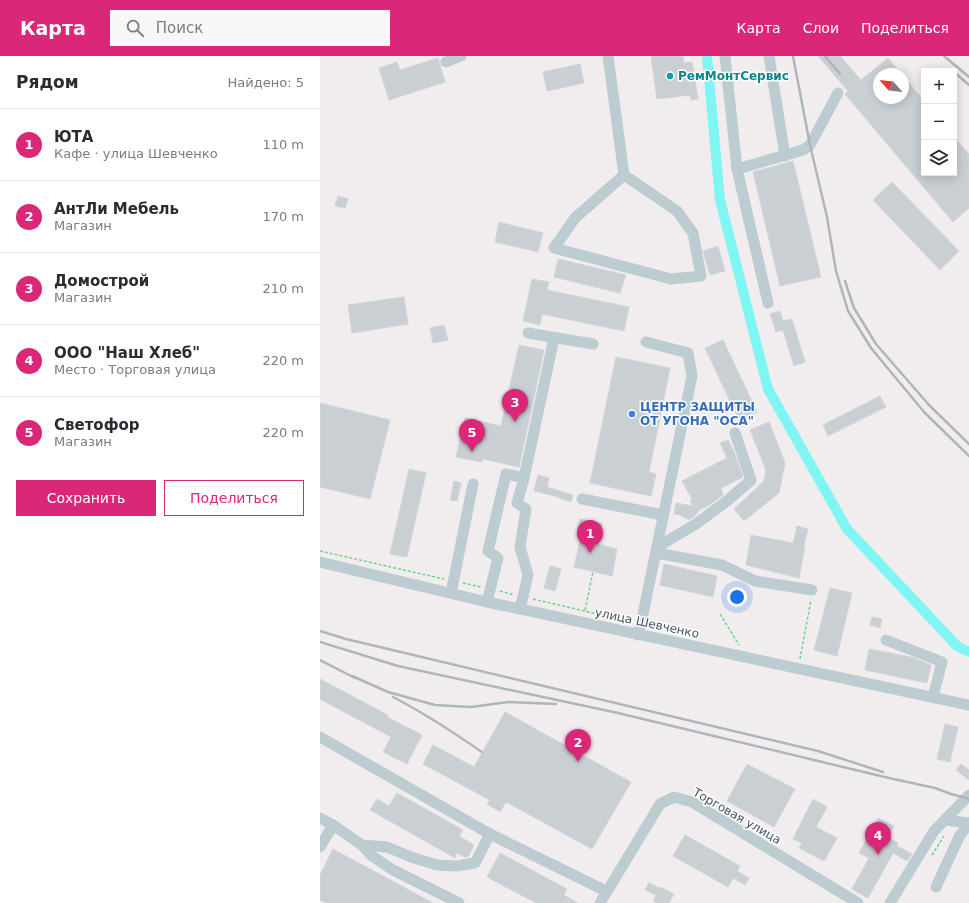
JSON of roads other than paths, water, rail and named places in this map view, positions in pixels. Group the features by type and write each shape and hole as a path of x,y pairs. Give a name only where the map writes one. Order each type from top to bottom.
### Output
{"street":[{"path":"446,62 461,56"},
{"path":"608,56 624,175 677,211 693,233 701,276 671,279 554,248 574,218 624,175"},
{"path":"725,56 738,170 768,303"},
{"path":"769,56 785,156"},
{"path":"738,170 803,150 810,145 838,93"},
{"path":"528,333 593,344"},
{"path":"520,609 528,575 520,547 526,510 517,503 524,478 554,338"},
{"path":"638,635 641,624 651,603 656,550 692,376 688,353 646,342"},
{"path":"656,550 696,524 727,501 751,480 735,433"},
{"path":"487,602 498,558 488,551 506,474 524,478"},
{"path":"451,594 473,484"},
{"path":"582,499 663,515"},
{"path":"656,550 722,565 755,581 812,590"},
{"name":"улица Шевченко","path":"320,562 487,602 969,705"},
{"path":"886,640 942,662 933,697"},
{"path":"320,737 490,834 606,891"},
{"path":"890,903 934,831 969,795"},
{"name":"Торговая улица","path":"600,903 660,804 674,797 692,802 858,903"},
{"path":"320,818 362,845 372,856 393,870 459,903"},
{"path":"936,887 960,837 969,823 945,820"},
{"path":"320,847 333,825"},
{"path":"362,845 388,847 411,857 437,865 456,866 475,863 490,834"}],"waterway":[{"path":"707,56 720,200 768,389 847,529 957,646 969,652"}],"railway":[{"path":"793,56 810,145 827,217 836,271 848,311 871,348 924,412 969,456"},
{"path":"825,56 840,74"},
{"path":"944,56 969,77"},
{"path":"957,75 969,85"},
{"path":"845,281 854,308 876,344 929,405 969,444"},
{"path":"320,631 346,639 818,751 883,772"},
{"path":"320,642 398,666 618,713 935,788 969,800"},
{"path":"320,660 355,678"},
{"path":"352,676 388,692 435,705 471,707 508,702 556,704"},
{"path":"393,697 438,723 482,752"}],"place":[{"name":"РемМонтСервис","path":"670,76"},
{"name":"ЦЕНТР ЗАЩИТЫ ОТ УГОНА \"ОСА\"","path":"632,414"},
{"name":"Домострой","path":"515,422"},
{"name":"Светофор","path":"472,452"},
{"name":"ЮТА","path":"590,553"},
{"name":"АнтЛи Мебель","path":"578,762"},
{"name":"ООО \"Наш Хлеб\"","path":"878,855"}]}
